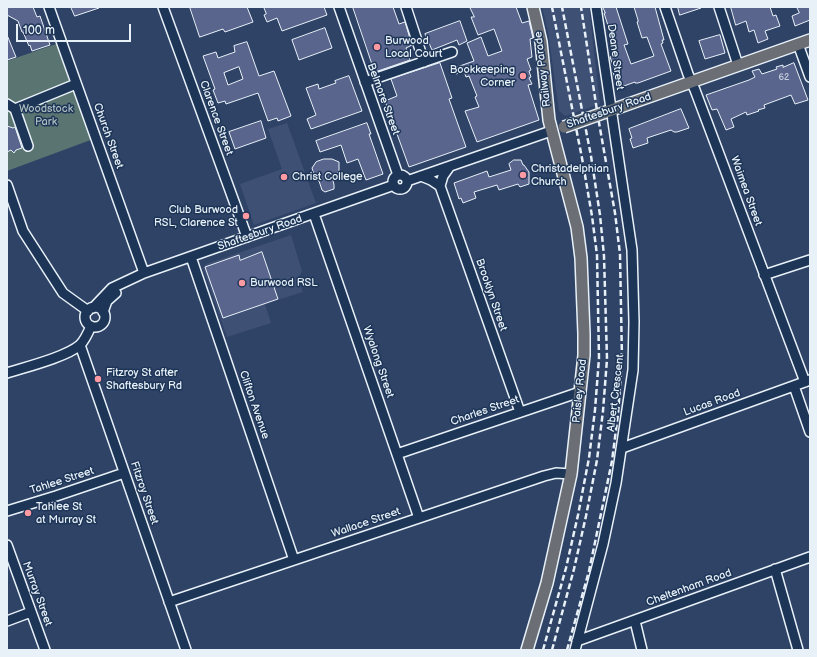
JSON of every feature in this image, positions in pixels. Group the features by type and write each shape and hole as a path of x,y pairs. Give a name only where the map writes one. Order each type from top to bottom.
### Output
{"main road":[{"name":"Railway Parade","path":"533,7 541,42 551,131"},
{"name":"Shaftesbury Road","path":"551,131 810,40"},
{"name":"Paisley Road","path":"527,650 547,583 571,474 580,392 584,334 581,258 577,227 551,131"}],"street":[{"name":"Church Street","path":"50,7 144,273"},
{"name":"Clarence Street","path":"163,7 248,237"},
{"name":"Belmore Street","path":"339,7 398,175"},
{"path":"406,7 424,62"},
{"name":"Deane Street","path":"596,7 608,112"},
{"name":"Waimea Street","path":"665,7 691,82 764,275 808,381"},
{"path":"719,7 738,65"},
{"path":"798,44 810,78"},
{"path":"365,82 452,52"},
{"path":"28,146 11,106 76,84"},
{"name":"Albert Crescent","path":"576,646 603,544 616,483 633,370 634,322 632,258 626,206 608,112"},
{"name":"Shaftesbury Road","path":"407,181 551,131"},
{"path":"421,176 440,186 443,176 450,166"},
{"path":"398,175 404,176 407,181 407,185 403,189 398,189 394,185 394,180 398,175"},
{"path":"7,185 23,231 63,293 90,309 99,309 103,312 104,318 102,324 97,327 91,326 85,319 90,309"},
{"name":"Shaftesbury Road","path":"90,309 112,288 144,273 394,185"},
{"name":"Brooklyn Street","path":"440,186 520,412"},
{"name":"Wyalong Street","path":"314,214 419,518"},
{"name":"Clifton Avenue","path":"191,257 294,560"},
{"path":"764,275 810,260"},
{"name":"Shaftesbury Road","path":"103,312 109,299 126,281"},
{"path":"7,373 63,354 80,345 85,339 91,326"},
{"name":"Fitzroy Street","path":"80,345 186,650"},
{"name":"Lucas Road","path":"622,448 808,381"},
{"path":"794,386 810,432"},
{"name":"Charles Street","path":"398,454 580,392"},
{"name":"Tahlee Street","path":"7,511 124,473"},
{"name":"Wallace Street","path":"169,602 544,476 556,473 571,474"},
{"name":"Murray Street","path":"7,545 45,650"},
{"name":"Cheltenham Road","path":"576,646 635,621 810,557"},
{"path":"775,570 798,650"},
{"path":"7,620 31,612"},
{"path":"635,621 642,650"}],"shaded area":[{"path":"542,7 589,7 600,104 565,116 559,111 548,31"},
{"name":"Christ College","path":"287,123 316,203 254,225 240,184 282,169 268,129"},
{"path":"291,235 302,271 298,279 303,292 265,304 271,323 227,337 203,268 206,264"}],"green space":[{"name":"Woodstock Park","path":"62,42 96,138 7,171 7,61"}],"building":[{"path":"7,7 33,7 37,17 40,16 50,45 32,51 18,21 7,15"},
{"path":"71,7 98,7 99,8 75,16"},
{"path":"190,7 247,7 253,22 225,32 223,29 200,37"},
{"path":"264,7 324,7 327,15 282,31 277,18 267,22 264,15 266,14"},
{"path":"353,7 393,7 399,24 405,22 412,45 406,48 410,60 375,72"},
{"path":"470,7 516,7 522,23 529,21 533,38 530,39 532,57 527,59 531,70 529,71 531,77 529,78 532,84 528,85 539,120 477,142 465,111 479,107 475,97 477,96 469,76 466,77 464,71 456,74 454,68 474,61 467,43 481,37 488,56 502,51 494,29 478,35 471,17 474,17"},
{"path":"603,7 616,7 628,44 624,45 631,64 654,56 647,37 642,38 634,7 655,7 664,40 662,40 663,43 661,44 671,71 638,83 635,82 621,87 617,85 613,72 615,71 610,57 617,54 610,35"},
{"path":"678,7 700,7 701,8 680,15"},
{"path":"731,7 770,7 773,16 776,15 780,26 765,31 768,39 758,43 754,30 749,32 746,21 736,25"},
{"path":"797,7 810,7 810,20 795,26 792,16 799,13"},
{"path":"460,21 467,41 459,45 457,40 432,50 425,34"},
{"path":"325,28 332,48 299,60 292,40"},
{"path":"7,35 16,57 7,60"},
{"path":"720,35 725,53 705,59 699,41"},
{"path":"247,42 259,76 274,71 291,116 278,121 277,118 268,121 258,93 226,104 225,101 218,103 213,90 215,89 203,56 216,52 218,58 235,52 234,46","holes":["239,67 243,79 228,85 224,73"]},
{"path":"440,63 452,98 449,99 466,147 409,167 385,101 397,96 391,79"},
{"path":"794,63 808,100 795,104 791,95 764,105 765,108 758,110 759,111 747,115 746,112 731,119 734,127 726,130 717,109 712,110 706,95 755,77 752,71 759,69 762,74 777,69 776,67 783,65 783,67"},
{"path":"349,76 362,111 311,129 307,119 316,115 306,88 318,84 319,89 336,83 335,81"},
{"path":"681,109 689,128 677,132 671,130 647,138 648,143 633,148 629,129"},
{"path":"261,121 266,138 235,149 229,132"},
{"path":"367,123 371,134 369,134 383,174 366,180 358,159 347,163 341,145 320,152 316,141"},
{"path":"7,126 13,128 15,127 22,148 16,150 14,153 11,150 7,152"},
{"path":"324,159 332,159 339,162 339,171 336,174 337,179 333,180 334,189 325,192 322,190 319,181 315,178 312,168 316,162"},
{"path":"514,160 521,160 529,172 529,184 520,187 518,184 499,190 497,185 474,192 476,198 463,203 461,198 459,199 454,183 487,171 489,177 511,170 509,164"},
{"name":"Burwood RSL","path":"262,252 278,299 223,318 205,267 239,255 240,260"}],"railway":[{"path":"543,650 566,568 589,458 599,358 597,255 592,216 552,7"},
{"path":"552,650 574,569 597,460 607,359 604,256 600,215 591,156 562,7"},
{"path":"567,650 589,571 612,461 618,414 622,359 620,254 615,213 581,7"}],"place":[{"name":"Burwood Local Court","path":"377,47"},
{"name":"Bookkeeping Corner","path":"523,76"},
{"name":"Christadelphian Church","path":"523,175"},
{"name":"Christ College","path":"284,177"},
{"name":"Club Burwood RSL, Clarence St","path":"246,216"},
{"name":"Burwood RSL","path":"242,283"},
{"name":"Fitzroy St after Shaftesbury Rd","path":"98,379"},
{"name":"Tahlee St at Murray St","path":"28,513"}]}
